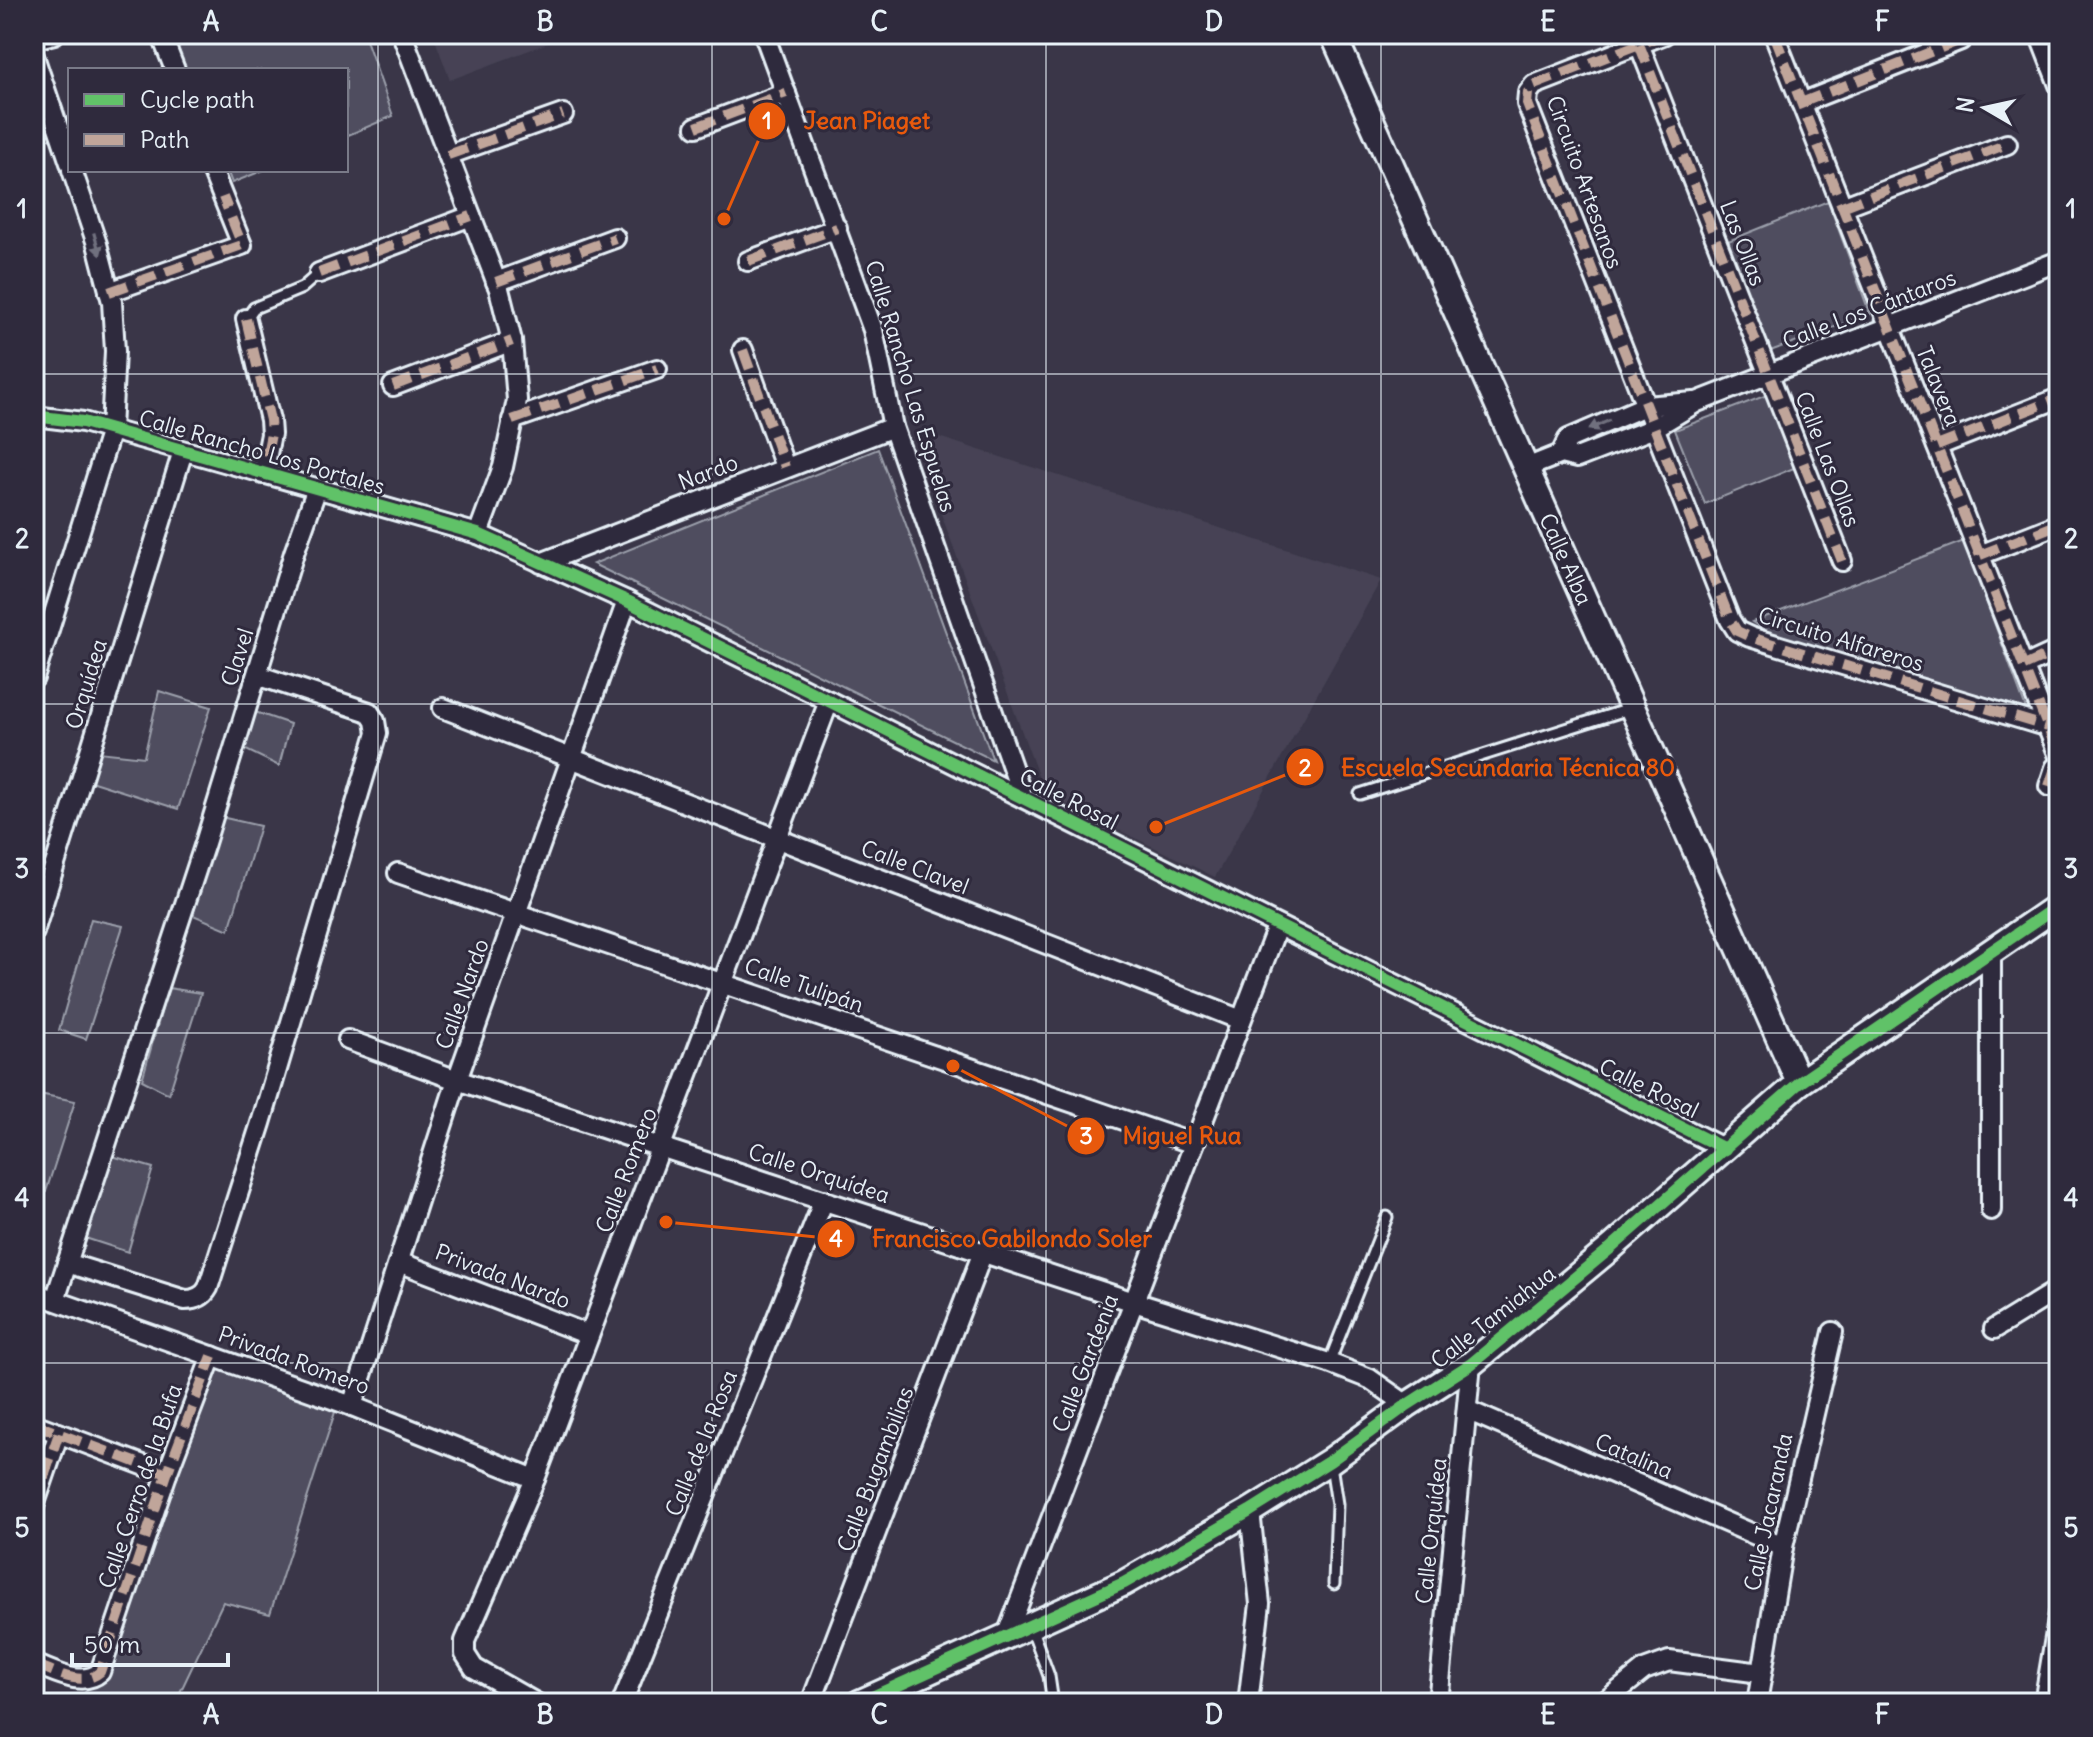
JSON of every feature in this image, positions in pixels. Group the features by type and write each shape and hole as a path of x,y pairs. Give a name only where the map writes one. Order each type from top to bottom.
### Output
{"street":[{"path":"34,39 54,34"},
{"path":"161,34 174,68"},
{"path":"402,34 496,282 512,341 517,400 503,467 478,534"},
{"name":"Calle Rancho Las Espuelas","path":"764,34 879,349 893,427 1023,798"},
{"name":"Calle Alba","path":"1333,34 1799,1083"},
{"name":"Circuito Artesanos","path":"1654,428 1527,104 1528,93 1534,85 1665,34"},
{"name":"Talavera","path":"1774,34 2059,756"},
{"path":"2039,34 2059,85"},
{"path":"1801,103 1961,40"},
{"name":"Las Ollas","path":"1639,44 1769,374"},
{"path":"34,56 68,157"},
{"path":"696,127 786,93"},
{"path":"448,155 563,114"},
{"path":"1842,207 2007,144"},
{"path":"34,678 111,430 115,351 109,292 97,244 73,172"},
{"path":"109,292 242,245 213,172"},
{"path":"319,273 471,216"},
{"path":"748,261 837,228"},
{"path":"496,282 615,238"},
{"name":"Calle Los Cántaros","path":"1526,468 1561,454 1577,458 1654,428 1697,402 2059,261"},
{"path":"246,319 270,420 271,434 263,474"},
{"path":"393,386 512,341"},
{"path":"743,350 785,467"},
{"path":"512,420 657,369"},
{"name":"Calle Las Ollas","path":"1769,374 1842,561"},
{"path":"1937,446 2059,398"},
{"name":"Calle Los Cántaros","path":"1561,454 1568,439 1645,406 1697,402"},
{"name":"Calle Rancho Los Portales","path":"34,416 56,417 111,430 478,534"},
{"name":"Nardo","path":"541,563 893,427"},
{"name":"Circuito Alfareros","path":"1654,428 1737,631 1774,645 2048,727"},
{"name":"Orquídea","path":"34,932 183,451"},
{"name":"Clavel","path":"55,1300 205,843 317,488"},
{"path":"1980,555 2059,524"},
{"name":"Calle Rosal","path":"478,534 627,601 1725,1149"},
{"name":"Calle Nardo","path":"352,1406 457,1080 627,601"},
{"path":"2024,666 2059,650"},
{"path":"67,1263 185,1300 193,1300 205,1293 213,1273 377,733 375,721 369,712 257,675"},
{"name":"Calle Romero","path":"536,1703 474,1668 465,1654 469,1630 535,1479 829,701"},
{"name":"Calle Clavel","path":"443,708 1241,1020"},
{"path":"2049,786 2055,768 2059,767"},
{"name":"Calle Tulipán","path":"398,873 1194,1144"},
{"name":"Calle Tamiahua","path":"859,1703 1124,1583 1330,1461 1407,1405 1471,1364 1612,1247 1799,1083 2059,905"},
{"name":"Calle Gardenia","path":"1006,1637 1277,927"},
{"path":"1991,952 1991,1210"},
{"name":"Calle Orquídea","path":"348,1040 457,1080 660,1147 1329,1363 1370,1379 1407,1405"},
{"name":"Calle de la Rosa","path":"622,1703 824,1200"},
{"name":"Calle Bugambilias","path":"811,1703 983,1252"},
{"name":"Privada Nardo","path":"399,1262 589,1335"},
{"path":"1994,1329 2059,1289"},
{"name":"Privada Romero","path":"34,1293 352,1406 535,1479"},
{"name":"Calle Jacaranda","path":"1757,1703 1783,1547 1833,1332"},
{"name":"Calle Cerro de la Bufa","path":"34,1664 79,1679 96,1676 102,1667 167,1474 212,1356"},
{"name":"Calle Orquídea","path":"1438,1703 1471,1364"},
{"name":"Catalina","path":"1467,1410 1783,1547"},
{"path":"34,1424 167,1474"},
{"path":"34,1506 59,1433"},
{"path":"1248,1703 1260,1604 1250,1511"},
{"path":"2044,1703 2059,1614"},
{"path":"1603,1703 1644,1670 1669,1661 1761,1673"}],"lane":[{"path":"246,319 254,308 302,288 319,273"},
{"path":"1360,794 1632,708"},
{"path":"1329,1363 1387,1217"},
{"path":"1330,1461 1337,1504 1334,1584"},
{"path":"1031,1627 1049,1676 1053,1703"}],"shaded area":[{"path":"173,34 364,34 393,116 348,135 348,68 186,68"},
{"path":"433,34 572,34 450,80"},
{"path":"228,172 259,172 232,183"},
{"path":"1828,201 1870,314 1765,353 1723,243"},
{"path":"1767,395 1794,468 1705,504 1675,430"},
{"path":"939,437 1381,580 1215,877 1045,794 916,446"},
{"path":"878,449 993,760 593,564"},
{"path":"1964,541 2026,709 1799,644 1752,622"},
{"path":"159,691 211,707 178,809 87,780 90,751 144,757"},
{"path":"255,712 290,724 279,766 244,749"},
{"path":"221,817 260,826 229,930 193,915"},
{"path":"91,919 123,926 86,1039 59,1030"},
{"path":"168,988 201,993 169,1094 142,1080"},
{"path":"34,1093 75,1101 43,1201 34,1198"},
{"path":"102,1153 153,1168 128,1252 76,1235"},
{"path":"212,1356 335,1412 270,1614 223,1602 175,1703 78,1703 96,1676"}],"marked path":[{"path":"1665,34 1534,85 1528,93 1527,104 1730,620 1737,631 1750,637 2048,727"},
{"path":"1774,34 2059,756"},
{"path":"1801,103 1961,40"},
{"path":"1639,44 1842,561"},
{"path":"696,127 786,93"},
{"path":"448,155 563,114"},
{"path":"1842,207 2007,144"},
{"path":"109,292 242,245 223,197"},
{"path":"319,273 471,216"},
{"path":"748,261 837,228"},
{"path":"496,282 615,238"},
{"path":"246,319 270,420 271,434 263,474"},
{"path":"393,386 512,341"},
{"path":"743,350 785,467"},
{"path":"512,420 657,369"},
{"path":"1937,446 2059,398"},
{"path":"1980,555 2059,524"},
{"path":"2024,666 2059,650"},
{"path":"2049,786 2055,768 2059,767"},
{"path":"34,1664 76,1678 93,1677 100,1672 167,1474 212,1356"},
{"path":"34,1424 167,1474"},
{"path":"34,1506 59,1433"}],"cycle path":[{"path":"34,416 83,422 478,534 627,601 1725,1149"},
{"path":"859,1703 1124,1583 1330,1461 1407,1405 1471,1364 1612,1247 1799,1083 2059,905"}],"place":[{"name":"Jean Piaget","path":"724,219"},
{"name":"Escuela Secundaria Técnica 80","path":"1156,827"},
{"name":"Miguel Rua","path":"953,1066"},
{"name":"Francisco Gabilondo Soler","path":"666,1222"}]}
